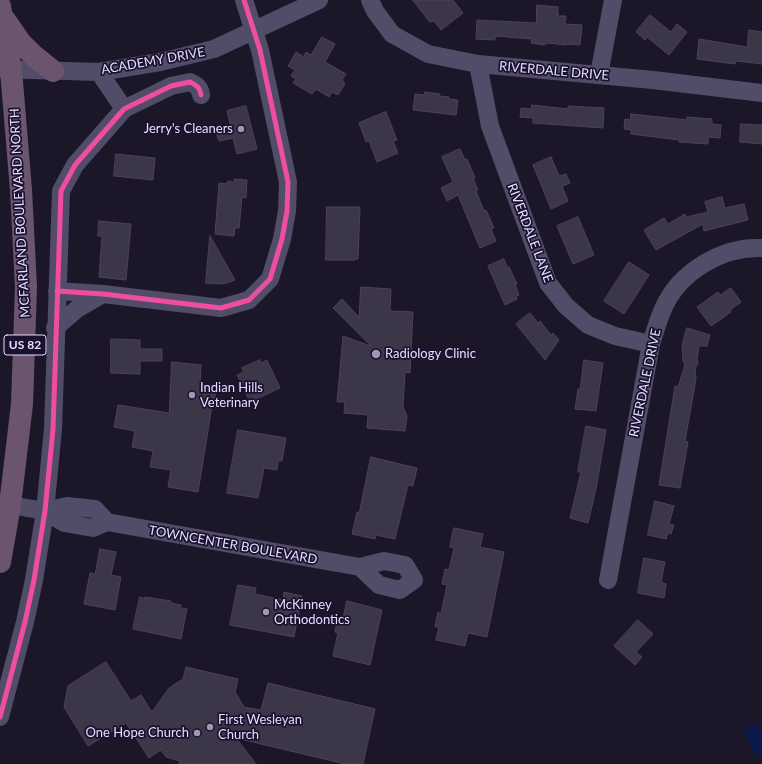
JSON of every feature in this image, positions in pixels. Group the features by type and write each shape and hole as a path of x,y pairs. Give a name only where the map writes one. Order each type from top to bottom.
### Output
{"highway":[{"name":"MCFARLAND BOULEVARD NORTH","path":"0,562 5,502 22,404 26,287 20,182 6,70 1,10"},
{"path":"1,10 20,42 32,56 53,71"}],"street":[{"path":"57,291 104,294 221,308 249,300 270,279 282,239 288,211 288,182 260,50 244,0"},
{"name":"ACADEMY DRIVE","path":"6,70 99,72 160,62 214,49 319,0"},
{"name":"RIVERDALE DRIVE","path":"370,0 392,34 428,54 478,64 653,80 762,92"},
{"path":"599,75 613,0"},
{"name":"RIVERDALE LANE","path":"478,64 490,126 548,283 566,306 588,325 615,336 651,344"},
{"path":"99,72 124,109"},
{"path":"0,717 25,622 34,580 45,511 53,429 61,191 75,165 124,109 171,86 190,82 197,86 200,90 201,96"},
{"name":"RIVERDALE DRIVE","path":"608,580 651,344 663,308 678,285 699,266 724,254 751,248 762,248"},
{"path":"56,328 77,309 104,294"},
{"name":"TOWNCENTER BOULEVARD","path":"5,502 45,511 67,506 95,510 107,522 360,567"}],"water":[{"path":"756,723 762,736 762,753 755,756 743,728"}],"building":[{"path":"413,0 453,0 463,13 441,30 434,21 430,22"},
{"path":"537,5 558,7 558,16 566,16 565,24 582,25 580,45 548,43 544,45 531,43 532,39 495,36 495,40 476,39 477,20 536,23"},
{"path":"650,15 671,32 677,24 687,32 669,55 647,37 645,40 636,32"},
{"path":"749,30 762,32 762,64 736,61 735,64 697,59 699,39 747,47"},
{"path":"322,37 335,44 325,62 346,74 342,80 345,84 338,95 332,92 329,97 316,89 312,94 293,83 296,79 291,76 295,70 288,66 296,52 304,57 306,52 311,55"},
{"path":"425,92 440,94 439,96 458,100 456,115 413,110 415,94 424,95"},
{"path":"532,105 568,109 568,106 604,108 603,128 533,123 533,118 520,117 521,108 531,109"},
{"name":"Jerry's Cleaners","path":"246,106 257,149 237,154 233,138 219,141 216,132 231,128 227,111"},
{"path":"386,112 397,140 393,141 398,153 377,162 369,141 366,142 359,123"},
{"path":"631,114 687,120 687,117 712,119 712,124 721,125 720,138 708,137 708,144 679,142 679,140 631,134 631,130 624,129 625,119 630,120"},
{"path":"741,124 762,125 762,144 740,142"},
{"path":"460,149 465,160 467,159 475,178 473,178 478,190 476,191 484,211 486,210 494,228 491,229 496,241 480,248 458,195 447,201 441,188 453,182 442,157"},
{"path":"116,154 155,158 153,180 114,176"},
{"path":"551,157 559,176 566,174 570,183 562,186 568,201 551,209 533,165"},
{"path":"235,179 247,180 246,198 242,197 239,228 235,228 234,236 215,234 219,183 227,184 228,181 234,182"},
{"path":"722,197 725,208 744,204 748,220 704,231 703,224 656,250 644,230 664,218 668,224 685,214 686,217 708,212 705,202"},
{"path":"327,207 360,207 358,259 326,260"},
{"path":"578,217 594,255 573,264 557,226"},
{"path":"99,221 131,224 126,280 99,277 102,236 98,236"},
{"path":"210,236 235,280 224,284 206,283"},
{"path":"504,259 517,284 515,284 519,295 516,296 517,299 505,305 488,266"},
{"path":"629,262 649,275 624,314 604,301"},
{"name":"Radiology Clinic","path":"361,287 391,289 390,311 413,312 410,373 405,372 403,407 407,416 405,431 367,428 368,415 344,413 345,402 337,402 343,336 371,346 333,308 342,299 359,317"},
{"path":"731,288 741,302 730,310 731,312 711,326 697,307 718,292 720,295"},
{"path":"530,313 538,323 540,321 551,335 553,333 559,340 545,360 516,324"},
{"path":"687,328 710,335 707,346 699,346 697,359 698,363 695,369 696,379 685,441 688,442 680,488 659,485 675,386 678,387 685,365 683,361 682,346"},
{"path":"111,339 140,340 140,349 162,349 162,361 140,361 140,374 111,373"},
{"path":"260,360 261,363 267,360 280,388 250,402 237,375 244,372 242,368"},
{"path":"584,360 603,363 596,411 575,409 578,389 580,389"},
{"path":"172,362 201,365 200,385 216,386 214,406 212,406 198,492 168,487 171,470 150,467 153,451 132,447 135,431 114,427 118,405 169,413"},
{"path":"586,426 606,430 596,489 588,523 570,518 581,472 578,472"},
{"path":"238,430 286,438 282,461 278,461 277,470 264,468 258,498 227,493"},
{"path":"371,457 417,468 413,486 408,485 395,539 376,535 375,539 352,534 357,512 359,513"},
{"path":"655,501 674,506 669,524 674,525 671,534 668,533 666,539 648,535"},
{"path":"454,528 483,534 480,547 504,552 487,637 468,633 465,646 436,640 439,627 435,627 438,612 441,614 447,585 442,584 445,569 449,570 454,548 450,547"},
{"path":"100,549 116,552 111,575 121,577 115,610 84,604 90,573 95,574"},
{"path":"644,558 665,562 661,582 666,584 664,598 638,593"},
{"name":"McKinney Orthodontics","path":"238,585 256,588 255,594 283,600 284,592 302,596 294,637 230,625"},
{"path":"140,597 145,599 145,597 171,601 171,603 181,605 181,608 187,609 181,639 133,629"},
{"path":"347,601 382,610 370,665 333,656 338,633 335,632 337,621 342,622"},
{"path":"638,620 653,634 636,652 642,657 635,665 614,646"},
{"path":"106,662 131,701 141,695 152,712 169,688 183,679 186,667 238,679 235,692 244,707 261,710 268,683 375,709 363,764 345,764 236,738 256,764 179,764 180,761 166,757 161,750 149,758 126,723 88,746 64,707 68,686"}],"cycle path":[{"path":"57,291 103,294 221,308 249,300 270,279 282,239 287,211 288,182 260,50 244,0"},
{"path":"0,717 25,622 34,580 45,511 53,429 61,191 75,165 124,109 171,86 190,82 198,87 201,95"}],"place":[{"name":"Jerry's Cleaners","path":"241,129"},
{"name":"Radiology Clinic","path":"376,354"},
{"name":"Indian Hills Veterinary","path":"192,395"},
{"name":"McKinney Orthodontics","path":"266,612"},
{"name":"First Wesleyan Church","path":"210,727"},
{"name":"One Hope Church","path":"197,733"}]}
